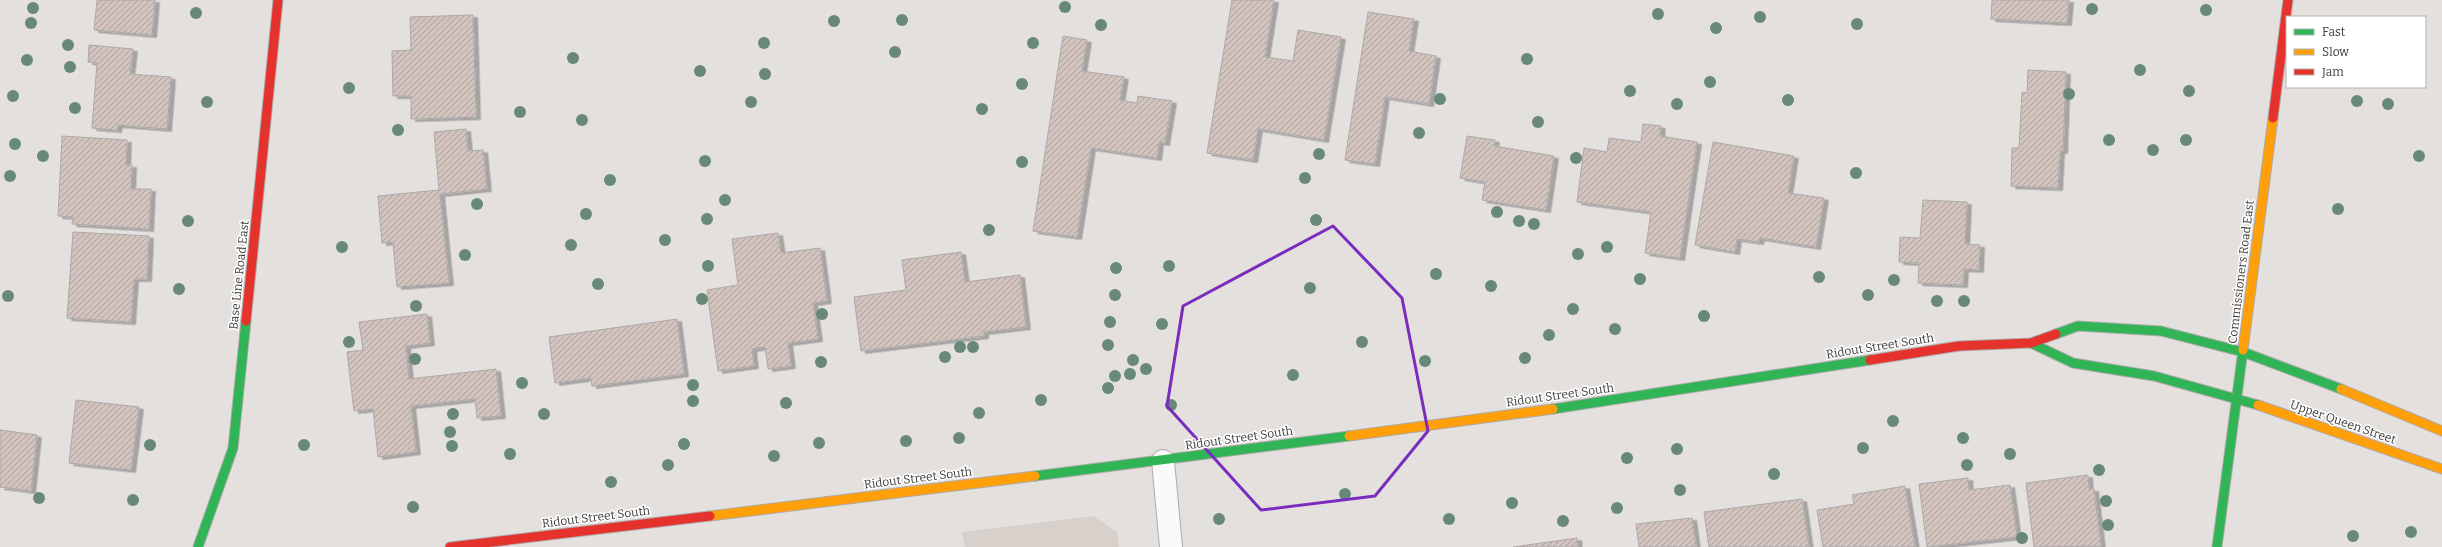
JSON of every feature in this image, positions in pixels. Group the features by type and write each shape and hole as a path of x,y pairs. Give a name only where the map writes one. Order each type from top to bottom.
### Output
{"street":[{"name":"Base Line Road East","path":"198,547 233,448 278,0"},
{"name":"Commissioners Road East","path":"2217,547 2288,0"},
{"name":"Ridout Street South","path":"450,547 1163,461 1617,400 1959,346 2030,343 2078,326 2161,331 2243,352"},
{"name":"Ridout Street South","path":"2030,343 2073,363 2154,376 2237,397"},
{"path":"2243,352 2306,374 2442,431"},
{"name":"Upper Queen Street","path":"2237,397 2442,469"},
{"path":"1163,461 1171,547"}],"highlighted area":[{"path":"1333,226 1402,298 1428,431 1375,496 1261,510 1167,406 1183,306"}],"shaded area":[{"path":"1093,516 1117,532 1119,547 965,547 962,532"}],"building":[{"path":"97,0 155,0 152,35 94,30"},
{"path":"1232,0 1274,0 1265,57 1293,61 1298,30 1341,37 1324,140 1258,129 1253,160 1207,153"},
{"path":"1992,0 2069,0 2067,23 1991,19"},
{"path":"1368,12 1414,19 1409,51 1436,56 1429,104 1385,97 1375,164 1345,160"},
{"path":"473,15 476,117 411,119 411,96 393,96 392,51 411,50 410,17"},
{"path":"1063,36 1087,40 1082,71 1124,77 1120,100 1137,103 1138,96 1172,101 1165,143 1159,142 1157,158 1091,148 1077,237 1033,231"},
{"path":"89,45 133,49 130,74 171,77 167,129 118,125 117,130 92,128 97,63 88,62"},
{"path":"2028,70 2066,72 2063,151 2060,151 2058,188 2011,186 2012,148 2019,148 2022,92 2027,93"},
{"path":"1643,124 1661,126 1660,136 1697,142 1680,258 1645,253 1651,212 1577,202 1584,148 1607,152 1609,138 1641,142"},
{"path":"466,129 468,151 483,150 487,189 440,194 449,283 397,287 393,242 382,243 378,196 439,190 434,132"},
{"path":"62,136 127,140 126,165 132,165 131,189 151,189 149,229 72,224 73,217 58,216"},
{"path":"1467,136 1495,140 1494,146 1554,156 1546,210 1482,200 1485,182 1460,178"},
{"path":"1713,142 1794,156 1788,193 1824,198 1816,247 1760,238 1759,242 1737,239 1735,252 1695,245"},
{"path":"1923,200 1967,202 1965,244 1980,245 1979,270 1964,269 1963,285 1918,283 1919,263 1899,262 1900,237 1920,238"},
{"path":"73,232 149,236 147,279 134,279 131,322 67,318"},
{"path":"778,233 781,253 820,248 827,301 813,303 818,339 788,343 791,366 768,369 765,347 752,349 754,366 718,371 707,290 738,285 732,239"},
{"path":"961,252 965,282 1020,275 1026,327 984,332 984,336 861,351 854,297 906,290 902,260"},
{"path":"427,314 430,343 406,346 409,379 496,369 501,416 477,418 475,399 411,406 416,452 378,457 373,409 354,411 347,352 363,350 359,322"},
{"path":"677,319 684,374 592,386 591,378 555,383 549,337"},
{"path":"76,400 139,407 131,470 69,463"},
{"path":"0,430 37,435 31,491 0,487"},
{"path":"2088,475 2089,489 2094,489 2101,546 2034,547 2026,483"},
{"path":"1968,478 1969,490 2010,485 2017,537 1927,547 1919,484"},
{"path":"1905,486 1915,547 1823,547 1817,510 1854,504 1852,495"},
{"path":"1802,499 1809,547 1709,547 1704,512"},
{"path":"1692,518 1696,547 1639,547 1636,524"},
{"path":"1577,538 1578,547 1513,547"}],"traffic: fast":[{"path":"198,547 233,448 246,321"},
{"path":"2056,334 2078,326 2161,331 2243,352 2341,389"},
{"path":"2031,343 2073,363 2154,376 2258,405"},
{"path":"2217,547 2243,350"},
{"path":"1553,409 1870,360"},
{"path":"1035,476 1349,436"}],"traffic: slow":[{"path":"2243,350 2273,118"},
{"path":"2341,389 2442,431"},
{"path":"2258,405 2442,469"},
{"path":"1349,436 1553,409"},
{"path":"710,516 1035,476"}],"traffic: jam":[{"path":"246,321 278,0"},
{"path":"2273,118 2288,0"},
{"path":"1870,360 1959,346 2031,343 2056,334"},
{"path":"450,547 710,516"}]}
